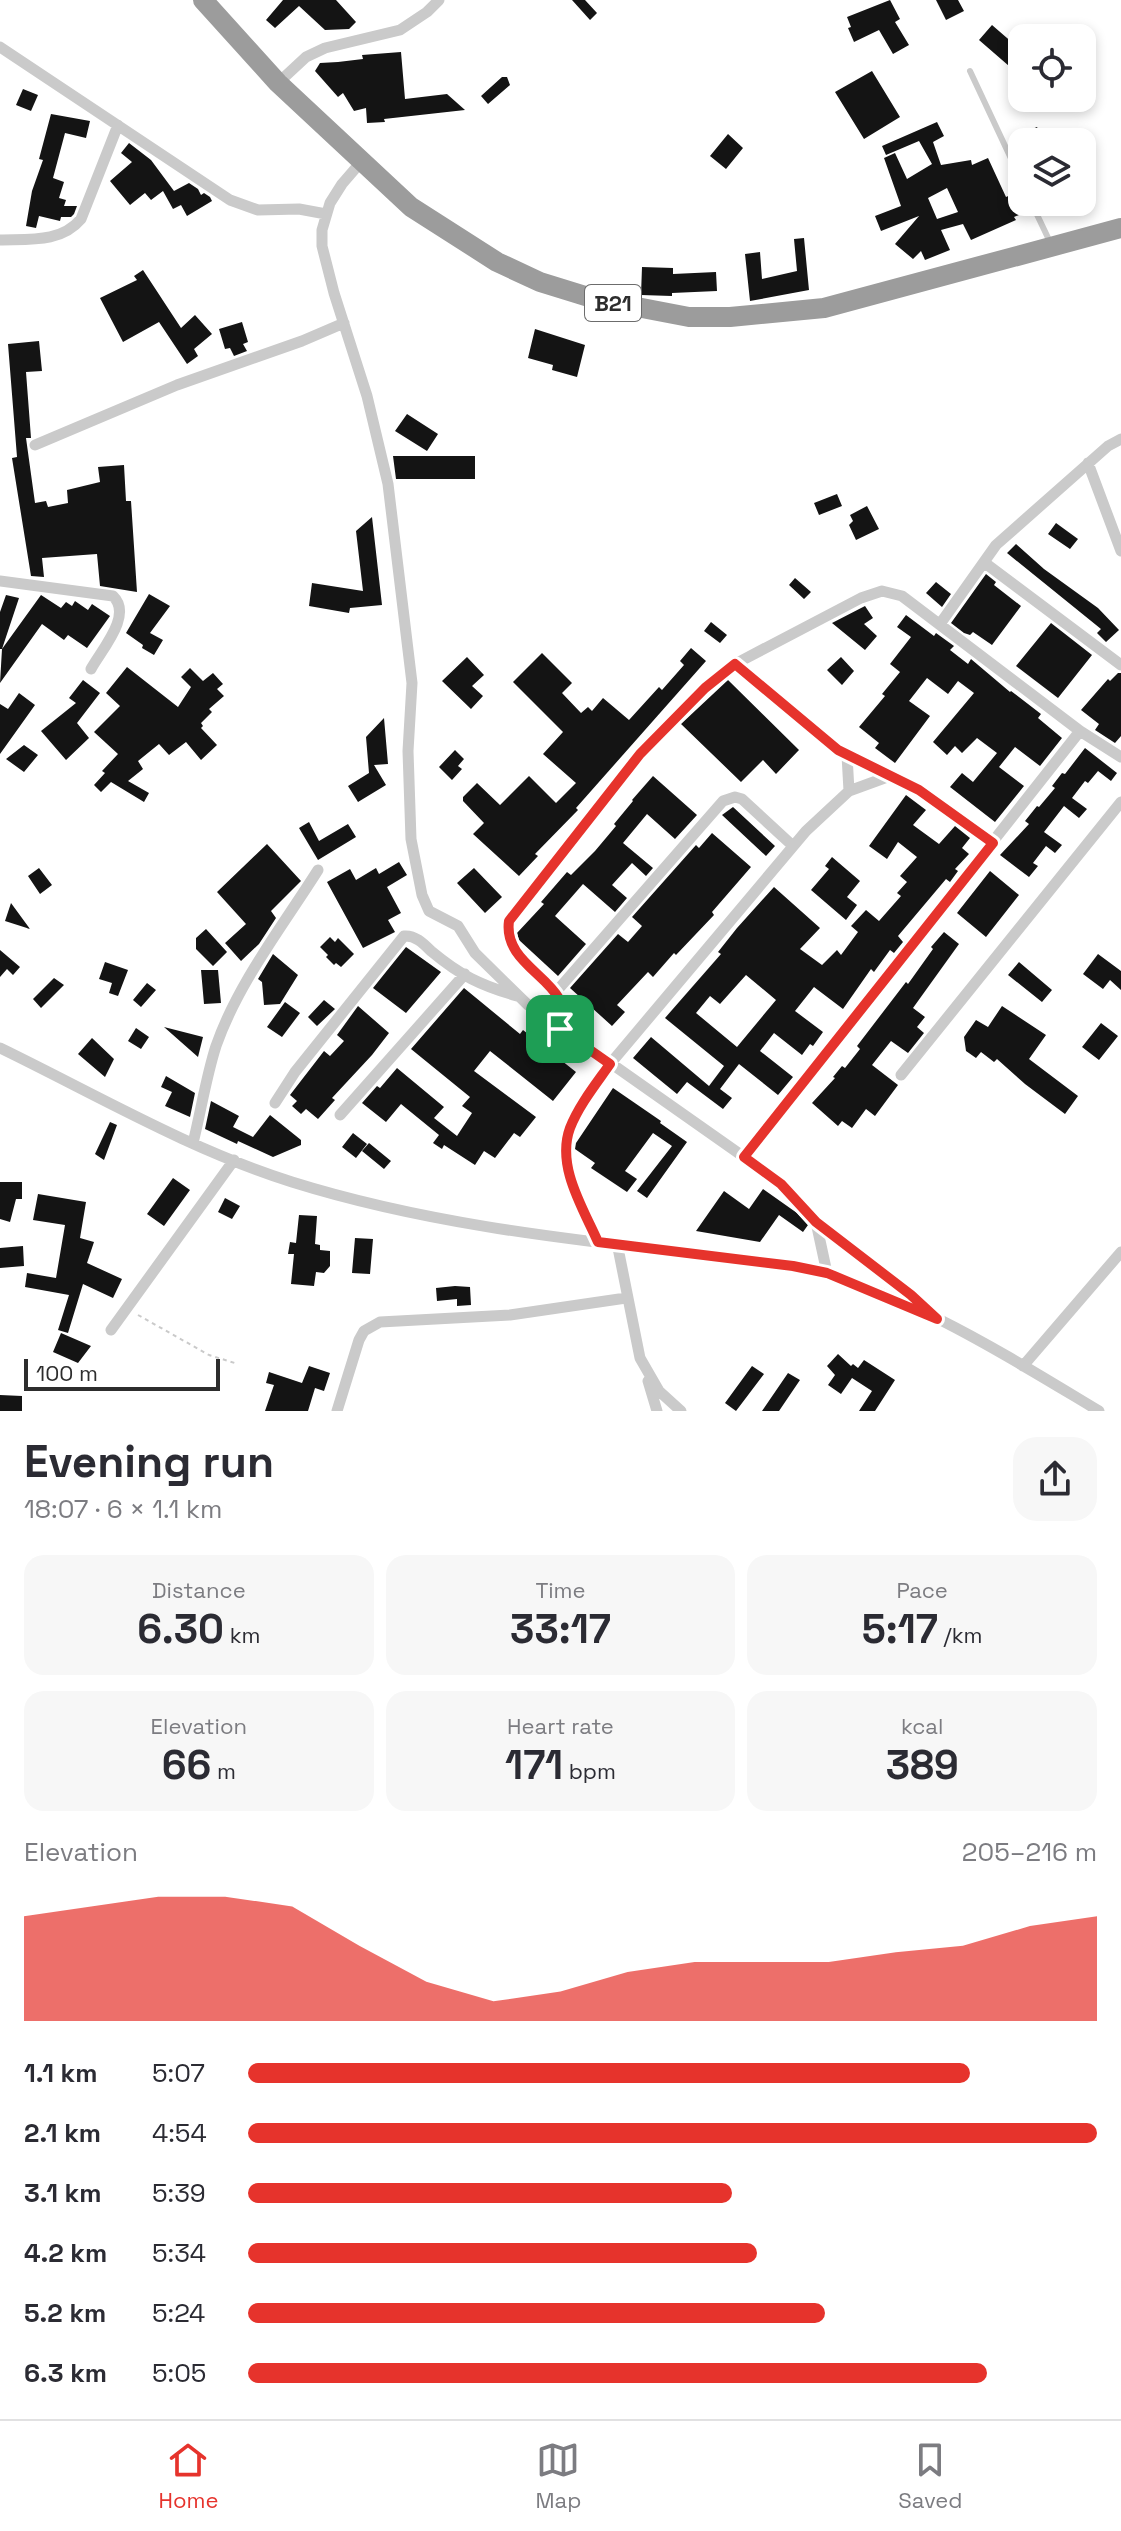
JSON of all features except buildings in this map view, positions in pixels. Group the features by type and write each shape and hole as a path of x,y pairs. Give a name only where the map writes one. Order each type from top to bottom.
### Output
{"highway":[{"name":"B21","path":"203,0 278,83 411,207 497,262 540,282 595,299 689,317 730,317 824,308 1121,228"}],"street":[{"path":"278,83 306,57 325,48 400,30 439,0"},
{"path":"0,47 230,200 258,210 299,209 326,214"},
{"path":"0,240 58,237 72,230 81,219 118,125"},
{"path":"361,162 342,184 326,214 322,246 367,396 388,484 412,683 408,751 411,839 422,895 429,911 458,926 475,953 521,998 560,1029 781,1184 816,1222 911,1295 937,1319"},
{"path":"35,445 177,385 344,323"},
{"path":"940,624 996,545 1108,446 1121,439"},
{"path":"1088,463 1121,551"},
{"path":"985,563 1121,665"},
{"path":"0,581 113,596 120,603 121,611 91,669"},
{"path":"560,1029 565,1008 555,993 515,953 508,937 509,921 640,754 705,688 735,664 873,593 892,592 902,596 1080,731 1121,757"},
{"path":"735,664 815,733 847,755 919,790 993,843"},
{"path":"744,1157 1080,731"},
{"path":"847,755 849,791"},
{"path":"598,1242 571,1179 568,1132 582,1105 610,1064 793,846 849,791 890,776"},
{"path":"555,993 723,801 735,797 742,799 793,846"},
{"path":"901,1075 1121,802"},
{"path":"193,1143 215,1048 226,1022 238,997 318,870"},
{"path":"275,1103 295,1072 404,936 411,936 475,983 521,998"},
{"path":"340,1115 465,974"},
{"path":"0,1048 193,1143 289,1181 380,1207 471,1225 827,1273 937,1319 1099,1411"},
{"path":"111,1330 234,1160"},
{"path":"816,1222 827,1273"},
{"path":"617,1243 640,1358 657,1411"},
{"path":"1023,1366 1121,1252"},
{"path":"337,1411 359,1340 364,1331 380,1322 510,1315 626,1298"},
{"path":"640,1358 659,1391 681,1411"}],"lane":[{"path":"970,71 1008,152"},
{"path":"1038,216 1052,247"}],"path":[{"path":"127,1308 209,1355 238,1364"}],"route":[{"path":"735,664 838,750 919,790 993,843 744,1157 781,1184 816,1222 911,1295 937,1319 827,1273 598,1242 571,1179 567,1144 572,1123 610,1064 560,1029 565,1017 562,1001 515,953 508,937 509,921 640,754 705,688 735,664"}]}
